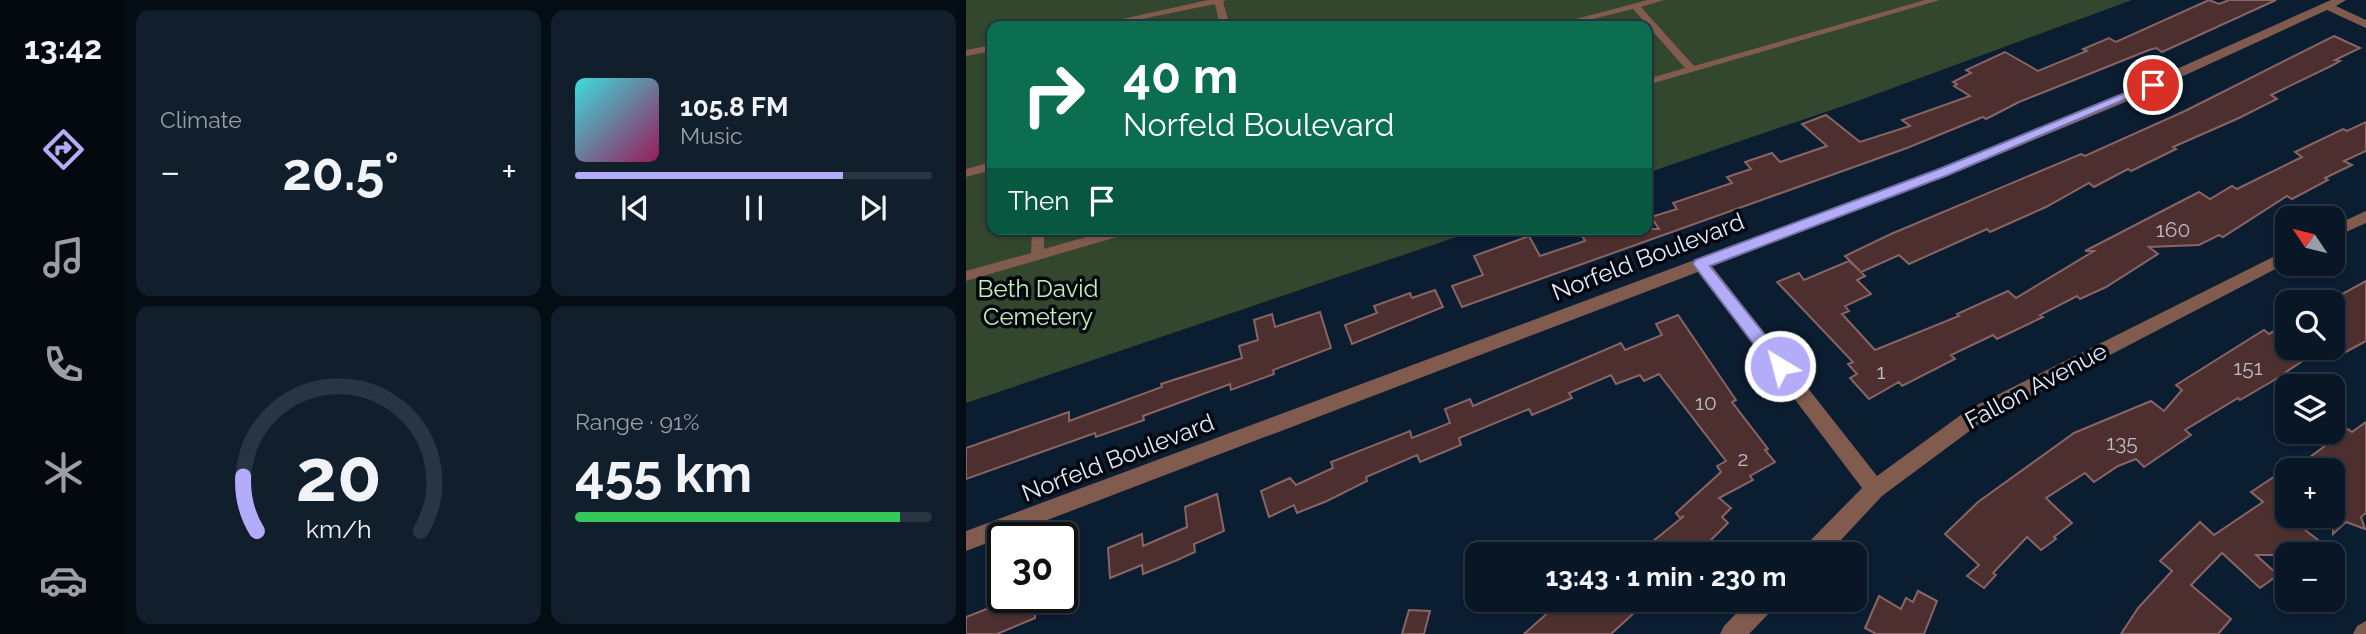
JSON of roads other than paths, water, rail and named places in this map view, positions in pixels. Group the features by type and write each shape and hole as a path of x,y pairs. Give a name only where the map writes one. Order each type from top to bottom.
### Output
{"street":[{"path":"2334,3 2366,24"},
{"name":"Norfeld Boulevard","path":"966,541 1944,172 2091,111 2334,3"},
{"path":"2345,227 2366,216"},
{"name":"Fallon Avenue","path":"1824,542 1875,489 1976,415 2275,262"},
{"path":"1700,264 1875,489"},
{"path":"1732,634 1754,612"}],"lane":[{"path":"1120,21 1219,0 1225,21"},
{"path":"1574,21 1659,0"},
{"path":"1652,81 1935,0"},
{"path":"1635,6 1649,21"},
{"path":"1652,25 1692,69"},
{"path":"966,54 987,49"},
{"path":"966,173 987,167"},
{"path":"1037,256 1038,235"},
{"path":"966,276 1109,235"}],"park label":[{"name":"Beth David Cemetery","path":"1038,303"}]}
